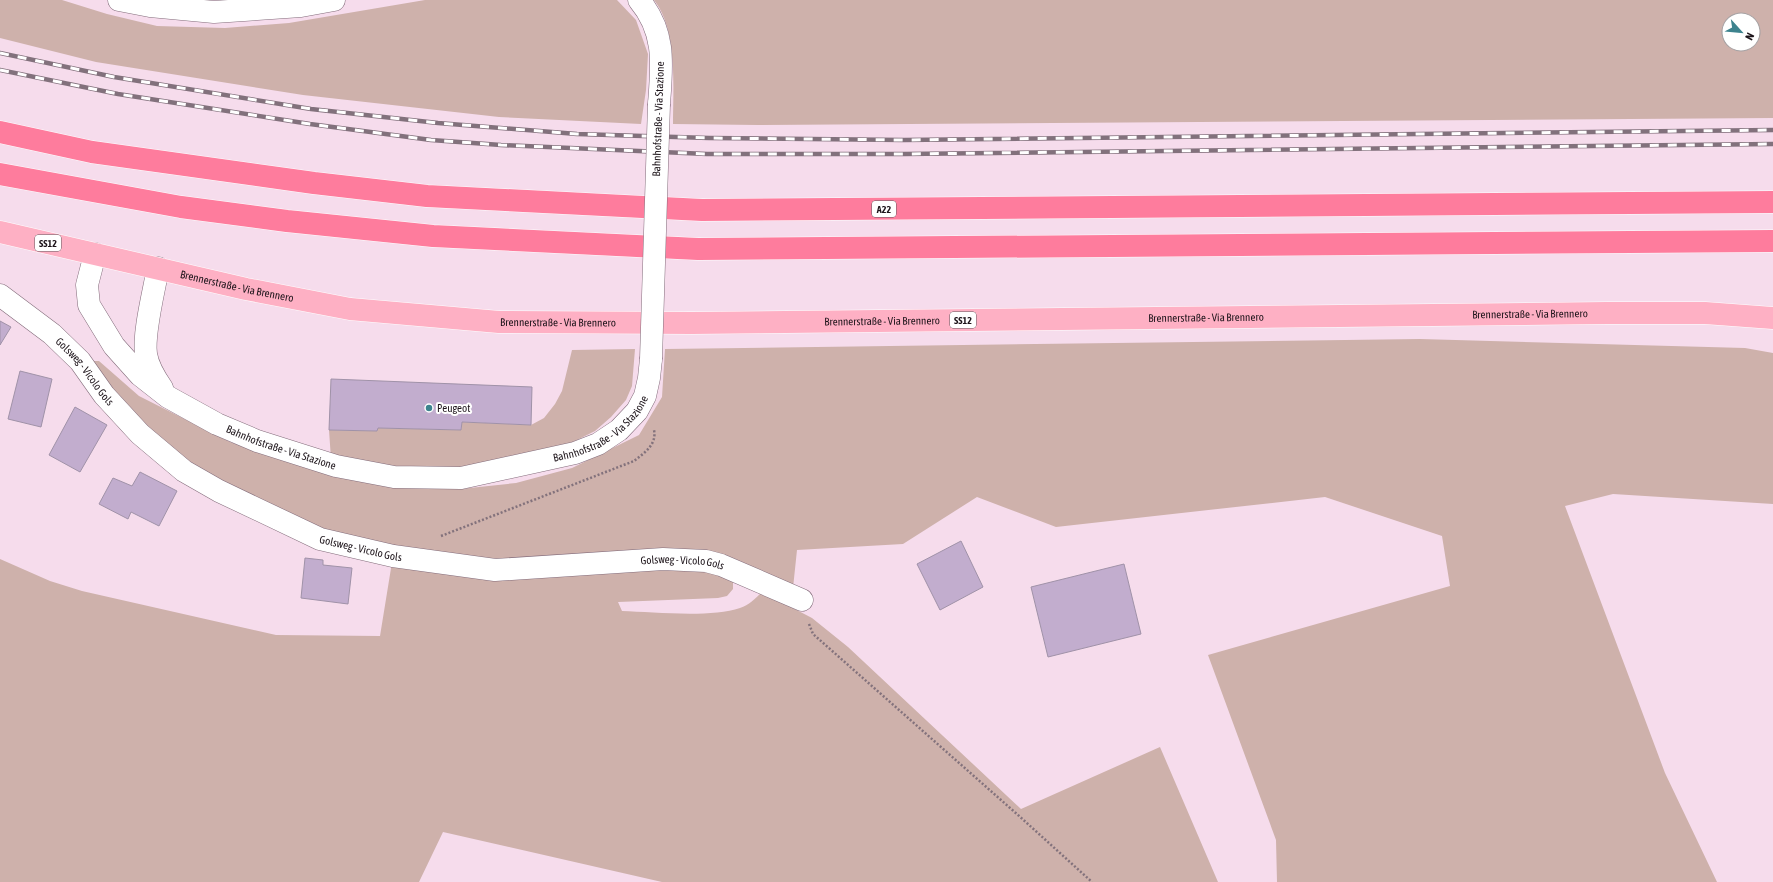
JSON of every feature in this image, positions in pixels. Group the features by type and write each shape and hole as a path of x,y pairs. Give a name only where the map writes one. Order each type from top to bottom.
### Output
{"highway":[{"name":"A22","path":"0,132 92,152 314,183 427,196 702,210 1773,202"},
{"path":"0,174 181,207 310,223 433,236 698,249 1773,241"}],"main road":[{"name":"Brennerstraße - Via Brennero","path":"0,232 246,289 350,310 499,322 700,323 1607,313 1705,313 1773,318"}],"street":[{"path":"119,0 150,6 214,12 301,6 334,0"},
{"name":"Bahnhofstraße - Via Stazione","path":"95,254 87,285 89,305 114,346 140,375 168,397 217,424 257,441 336,466 394,477 461,478 575,453 598,444 619,430 637,411 645,396 651,359 661,72 660,39 647,10 639,0"},
{"name":"Bahnhofstraße - Via Stazione","path":"158,268 146,336 146,354 152,374 168,397"},
{"name":"Golsweg - Vicolo Gols","path":"0,295 52,334 80,361 104,395 140,434 184,472 320,539 393,556 495,570 663,559 691,559 721,565 802,600"}],"path":[{"path":"418,560 426,542 634,461 651,448 655,434 653,426 637,411"},
{"path":"802,600 813,634 1092,882"}],"shaded area":[{"path":"0,0 62,0 107,14 157,26 225,28 289,23 425,0 617,0 636,20 648,54 646,90 641,124 499,117 303,95 96,62 0,38"},
{"path":"654,0 1773,0 1773,118 758,125 673,124 671,43 662,12"},
{"path":"1420,339 1745,348 1773,353 1773,504 1613,494 1565,506 1665,773 1717,882 1277,882 1276,840 1208,655 1450,586 1442,536 1325,497 1056,527 977,497 903,544 797,550 793,588 733,582 733,589 727,596 718,598 618,602 622,611 682,614 714,613 743,607 752,602 762,592 812,618 848,647 1021,809 1160,747 1218,882 662,882 443,832 419,882 0,882 0,559 50,581 82,591 276,635 380,636 393,556 320,539 184,471 80,361 99,361 139,396 230,442 333,474 460,489 516,483 572,468 639,435 662,397 665,349"},
{"path":"635,349 632,386 626,400 611,417 595,431 569,444 457,474 331,459 329,430 377,431 378,428 461,430 462,422 531,425 544,418 555,404 562,391 572,350"}],"building":[{"path":"0,321 11,327 0,345"},
{"path":"20,371 52,379 41,427 8,419"},
{"path":"331,379 532,387 531,425 462,422 461,430 378,428 377,431 329,430"},
{"path":"75,407 107,425 80,472 49,455"},
{"path":"140,472 177,491 159,526 131,512 128,519 99,504 113,478 132,486"},
{"path":"961,541 983,587 940,610 917,564"},
{"path":"305,558 323,560 323,565 352,568 348,604 301,598"},
{"path":"1124,564 1141,634 1048,657 1031,587"}],"railway":[{"path":"0,53 114,77 311,109 438,123 577,134 709,138 904,140 1773,130"},
{"path":"0,70 118,94 310,124 431,140 501,145 707,154 904,154 1773,144"}],"place":[{"name":"Peugeot","path":"429,408"}]}
